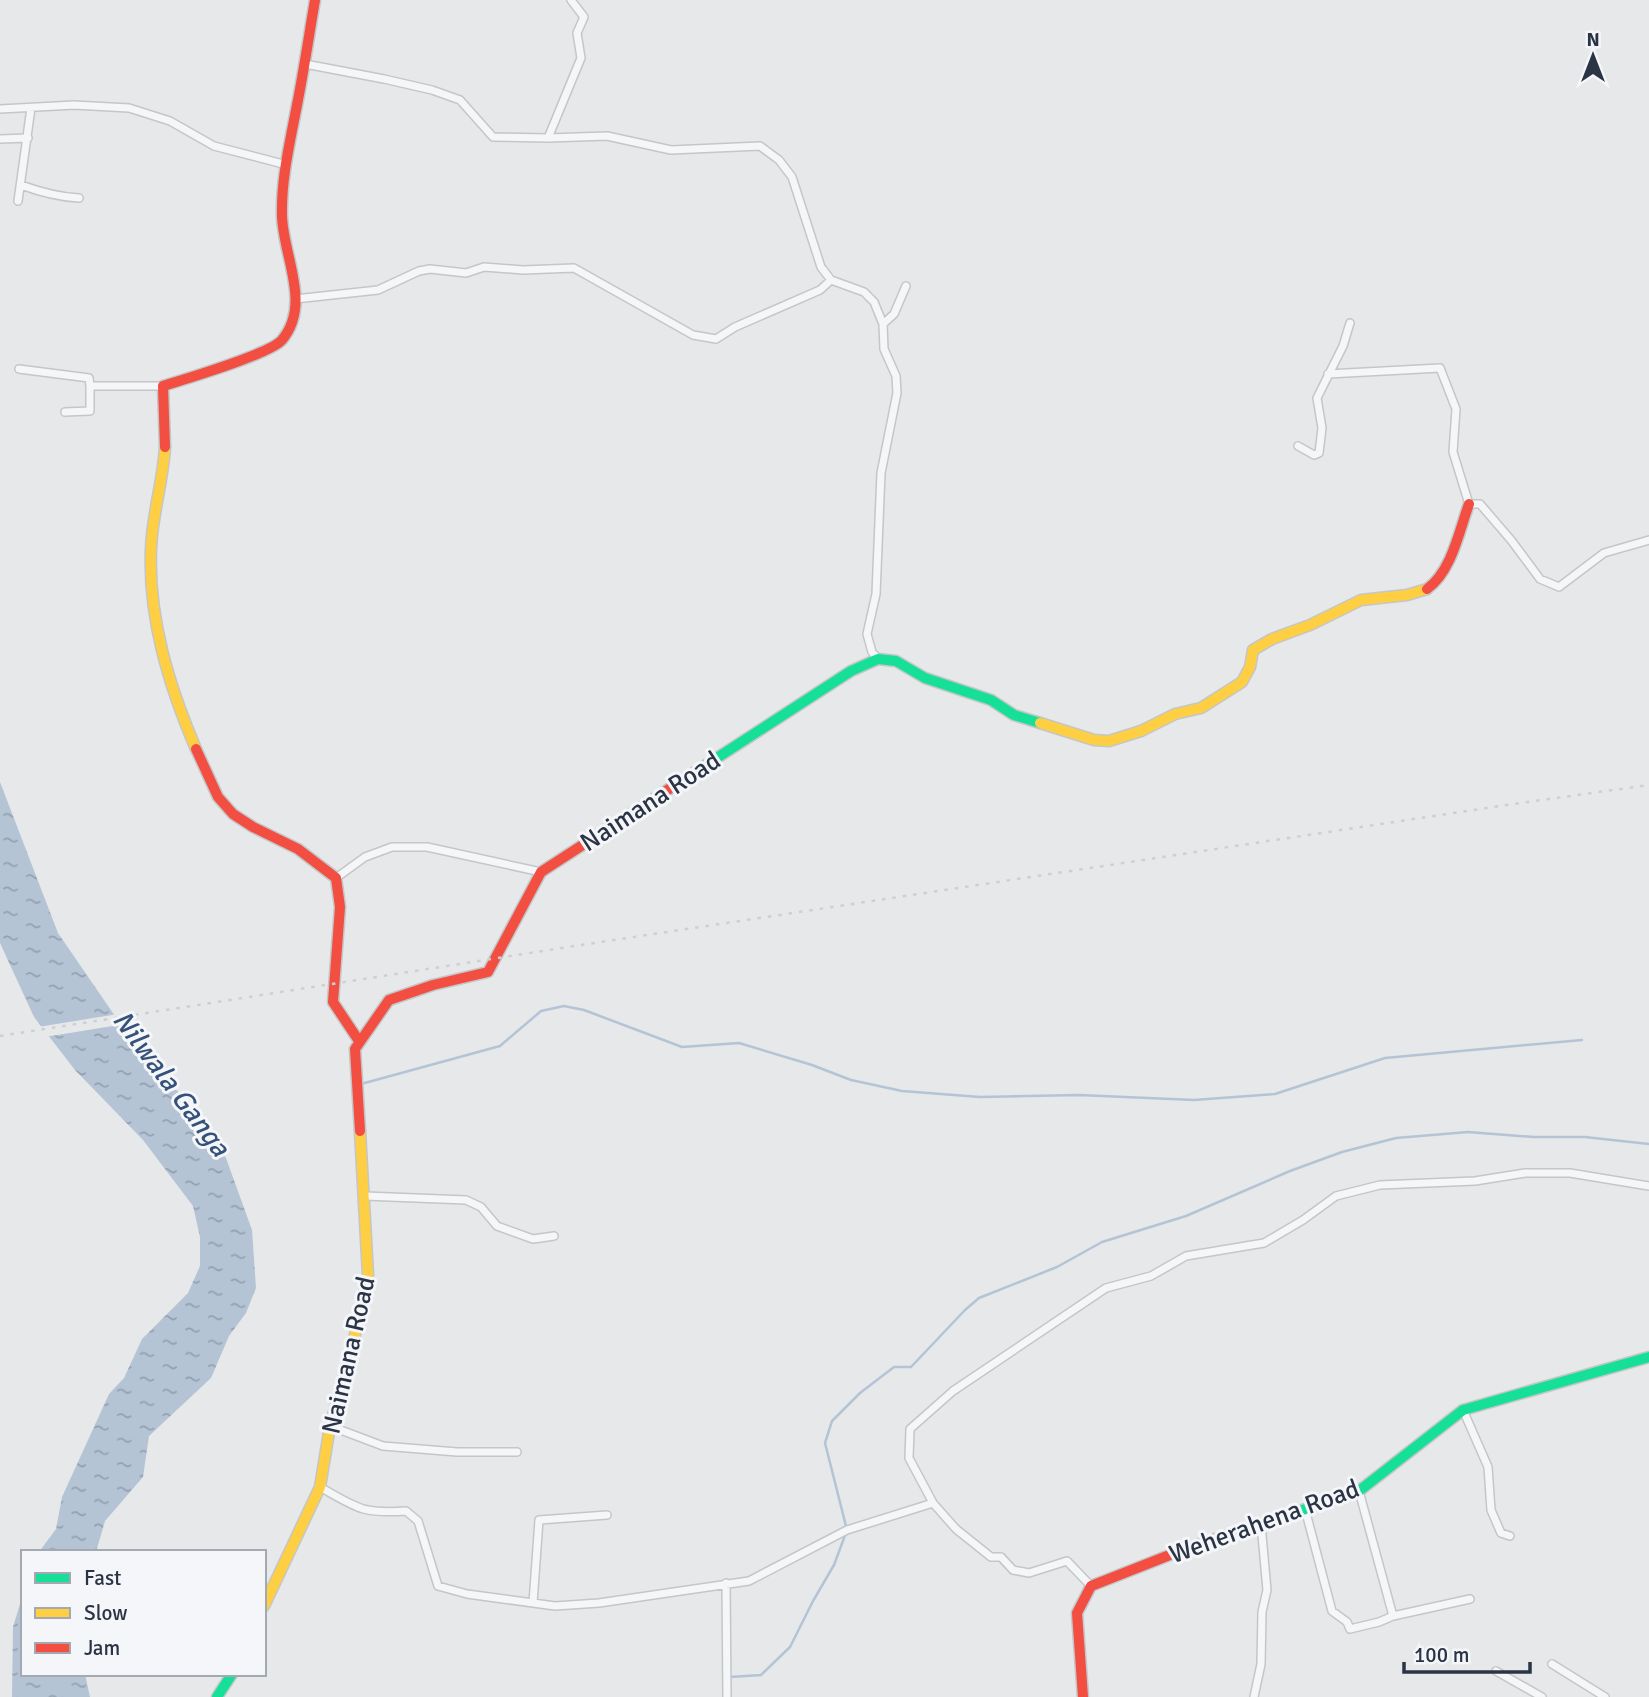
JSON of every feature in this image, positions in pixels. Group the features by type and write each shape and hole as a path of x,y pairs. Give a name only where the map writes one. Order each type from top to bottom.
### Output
{"street":[{"path":"90,386 163,386 216,370 280,343 288,334 295,299 294,274 282,219 287,165 314,0"},
{"path":"548,138 581,58 577,33 584,18 571,0"},
{"path":"305,64 432,90 460,100 493,137 607,136 671,150 760,146 779,160 792,177 821,268 831,280 864,292 874,302 883,324 884,349 896,376 897,393 881,473 876,594 867,634 872,652 878,659 896,661 925,678 991,700 1014,715 1094,740 1109,741 1141,732 1175,714 1201,708 1242,682 1250,667 1253,650 1271,637 1304,628 1337,610 1363,600 1418,592 1429,587 1442,572 1469,504 1453,452 1456,409 1440,368 1328,374"},
{"path":"0,110 74,105 129,108 170,121 214,145 287,165"},
{"path":"18,201 31,108"},
{"path":"0,139 27,138"},
{"path":"21,185 38,192 79,198"},
{"path":"295,299 378,290 419,271 430,269 466,274 484,267 523,270 574,268 692,335 716,339 735,327 820,290 831,280"},
{"path":"883,324 894,314 906,286"},
{"path":"1298,446 1314,455 1319,453 1322,428 1317,398 1343,346 1350,323"},
{"path":"19,369 89,378 90,411 65,412"},
{"path":"163,386 161,395 164,453 151,573 162,656 193,743 226,809 258,830 306,854 336,878 340,906 333,1002 359,1041"},
{"path":"1469,504 1480,504 1540,579 1559,587 1604,553 1649,540"},
{"name":"Naimana Road","path":"266,1601 320,1487 330,1426 351,1353 368,1275 355,1049 359,1041 389,1000 433,985 488,972 541,872 851,671 878,659"},
{"path":"336,878 365,857 392,847 427,847 541,872"},
{"path":"1083,1697 1077,1613 1091,1586 1067,1561 1030,1573 1013,1570 1001,1557 991,1557 956,1529 933,1503 909,1458 910,1429 953,1391 1106,1288 1151,1276 1186,1256 1264,1243 1336,1196 1380,1185 1475,1181 1525,1173 1570,1173 1649,1186"},
{"path":"365,1196 466,1200 481,1208 497,1226 533,1239 554,1236"},
{"name":"Weherahena Road","path":"1091,1586 1185,1549 1359,1491 1463,1410 1649,1357"},
{"path":"1463,1410 1488,1466 1490,1510 1501,1533 1510,1535"},
{"path":"330,1426 383,1446 457,1452 517,1452"},
{"path":"320,1487 360,1510 378,1513 406,1511 418,1521 438,1586 467,1594 555,1606 599,1603 749,1581 847,1530 933,1503"},
{"path":"1359,1491 1393,1616"},
{"path":"1305,1509 1332,1611 1347,1622 1350,1629 1393,1616 1471,1600"},
{"path":"533,1603 539,1520 607,1515"},
{"path":"1254,1697 1261,1664 1262,1612 1267,1590 1261,1524"},
{"path":"726,1583 727,1697"},
{"path":"1552,1664 1605,1697"},
{"path":"1496,1671 1542,1697"},
{"path":"217,1697 231,1676"}],"water":[{"path":"0,782 58,933 126,1032 186,1101 226,1158 252,1230 256,1288 246,1313 229,1336 211,1378 149,1436 143,1477 105,1521 97,1550 40,1550 56,1529 62,1497 109,1394 124,1378 142,1339 188,1293 200,1266 200,1237 193,1206 143,1140 75,1070 34,1017 0,943"},
{"path":"21,1601 21,1676 85,1676 90,1697 12,1697 13,1627"}],"pier":[{"path":"118,1014 125,1024 45,1037 38,1027"}],"waterway":[{"path":"361,1084 500,1046 541,1011 564,1006 584,1010 682,1047 739,1043 851,1080 902,1091 980,1097 1079,1095 1194,1100 1275,1094 1385,1058 1582,1040"},
{"path":"730,1677 761,1675 790,1647 834,1565 847,1530 825,1443 832,1421 860,1393 894,1367 911,1367 979,1298 1057,1267 1102,1242 1186,1216 1290,1171 1342,1152 1396,1138 1468,1132 1534,1137 1585,1137 1649,1144"}],"railway":[{"path":"0,1036 581,945 1649,785"}],"traffic: fast":[{"path":"669,789 851,671 878,659 896,661 925,678 991,700 1014,715 1040,723"},
{"path":"1273,1520 1359,1491 1463,1410 1649,1357"},
{"path":"217,1697 231,1676"}],"traffic: slow":[{"path":"165,447 152,536 153,600 169,676 196,749"},
{"path":"1040,723 1094,740 1109,741 1141,731 1175,714 1201,708 1242,682 1250,667 1253,650 1272,639 1310,625 1361,600 1407,595 1427,589"},
{"path":"266,1602 320,1487 330,1426 351,1353 368,1275 360,1131"}],"traffic: jam":[{"path":"165,447 163,386 226,366 274,346 282,340 291,326 295,295 282,216 283,188 315,0"},
{"path":"1427,589 1436,581 1449,561 1469,504"},
{"path":"196,749 218,797 233,814 298,849 336,878 340,907 333,1002 359,1041"},
{"path":"360,1131 355,1049 389,1000 433,985 488,972 541,872 669,789"},
{"path":"1083,1697 1077,1613 1091,1586 1185,1549 1273,1520"}],"water label":[{"name":"Nilwala Ganga","path":"172,1083"}]}
